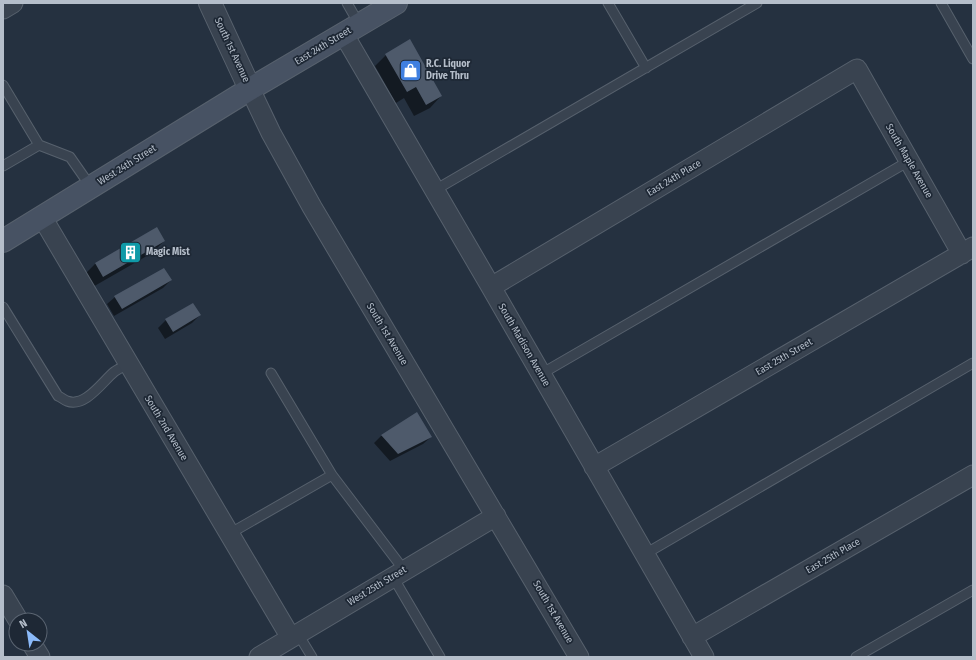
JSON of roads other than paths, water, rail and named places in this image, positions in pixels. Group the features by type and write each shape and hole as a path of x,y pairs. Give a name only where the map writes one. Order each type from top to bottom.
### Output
{"main road":[{"name":"East 24th Street","path":"250,89 389,5"},
{"name":"West 24th Street","path":"3,241 250,89"}],"street":[{"path":"3,9 13,3"},
{"name":"South 1st Avenue","path":"210,3 271,133 308,201 579,657"},
{"name":"South Madison Avenue","path":"351,29 435,190 704,657"},
{"name":"South Maple Avenue","path":"856,69 909,161 967,250"},
{"name":"East 24th Place","path":"491,287 856,69"},
{"name":"South 2nd Avenue","path":"42,217 229,534 295,636"},
{"name":"East 25th Street","path":"594,467 967,250"},
{"name":"East 25th Place","path":"692,637 973,475"},
{"name":"West 25th Street","path":"259,657 496,516"},
{"path":"3,595 13,612"}],"lane":[{"path":"347,3 351,29"},
{"path":"608,3 646,68"},
{"path":"435,190 757,3"},
{"path":"941,3 973,59"},
{"path":"3,85 39,145 70,157 91,187"},
{"path":"3,166 39,145"},
{"path":"541,374 909,161"},
{"path":"3,307 58,396 67,401 75,402 93,393 114,372 128,364"},
{"path":"645,554 973,363"},
{"path":"271,373 332,475 399,574 440,657"},
{"path":"229,534 332,475"},
{"path":"856,657 973,590"},
{"path":"295,636 312,657"}],"place":[{"name":"R.C. Liquor Drive Thru","path":"411,70"},
{"name":"Magic Mist","path":"130,252"}]}
